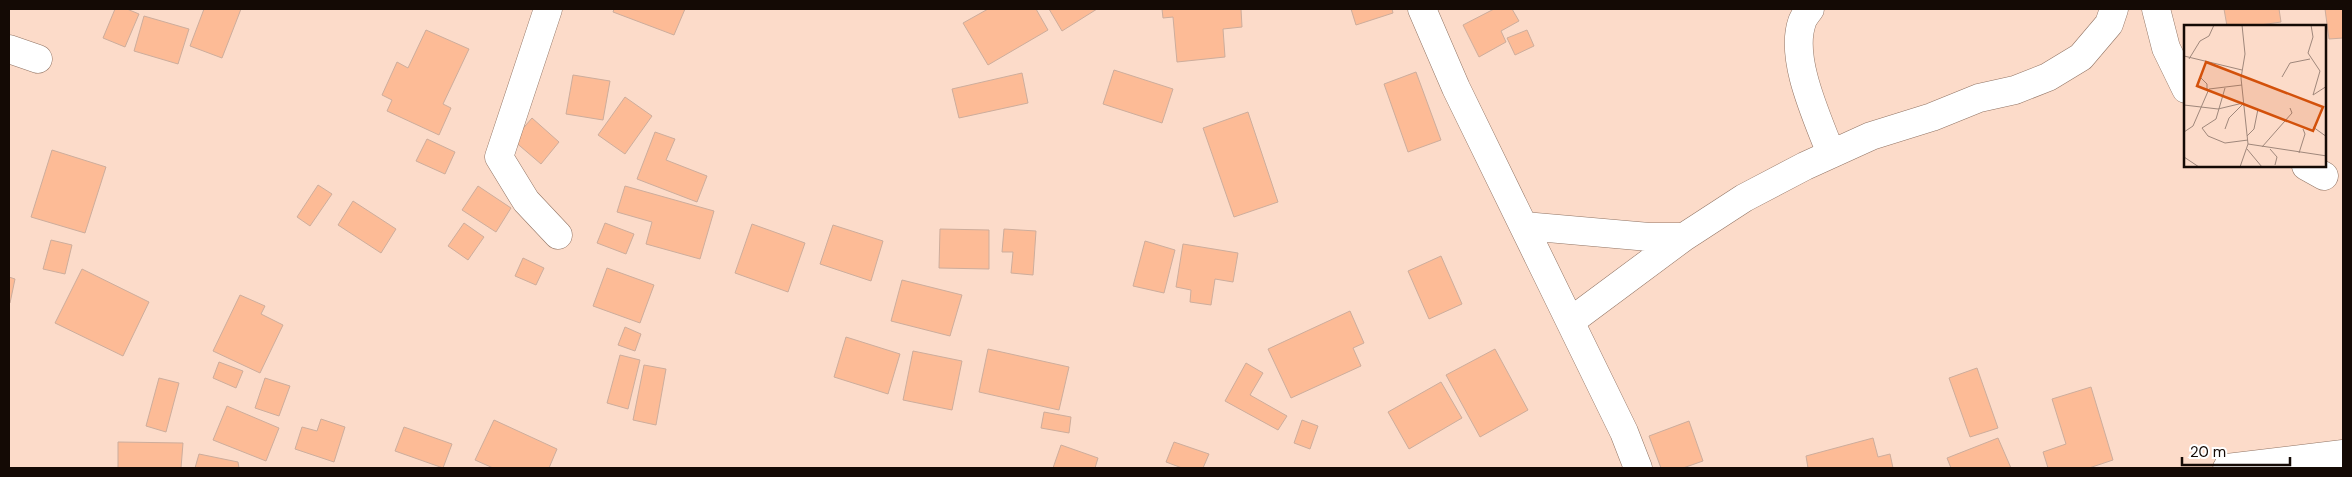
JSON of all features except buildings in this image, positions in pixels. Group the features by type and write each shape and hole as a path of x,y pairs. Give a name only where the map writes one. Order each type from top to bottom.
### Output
{"street":[{"path":"548,9 499,156 526,201 558,235"},
{"path":"1810,9 1802,22 1799,51 1804,79 1831,154"},
{"path":"1571,321 1684,236 1744,198 1871,136 1932,117 1979,98 2015,90 2048,76 2081,57 2109,24 2114,9"},
{"path":"2156,9 2166,48 2184,85"},
{"path":"1425,10 1456,88 1571,321 1624,432 1638,468"},
{"path":"9,49 38,59"},
{"path":"1524,226 1649,237 1684,236"},
{"path":"2227,468 2343,454"}]}
